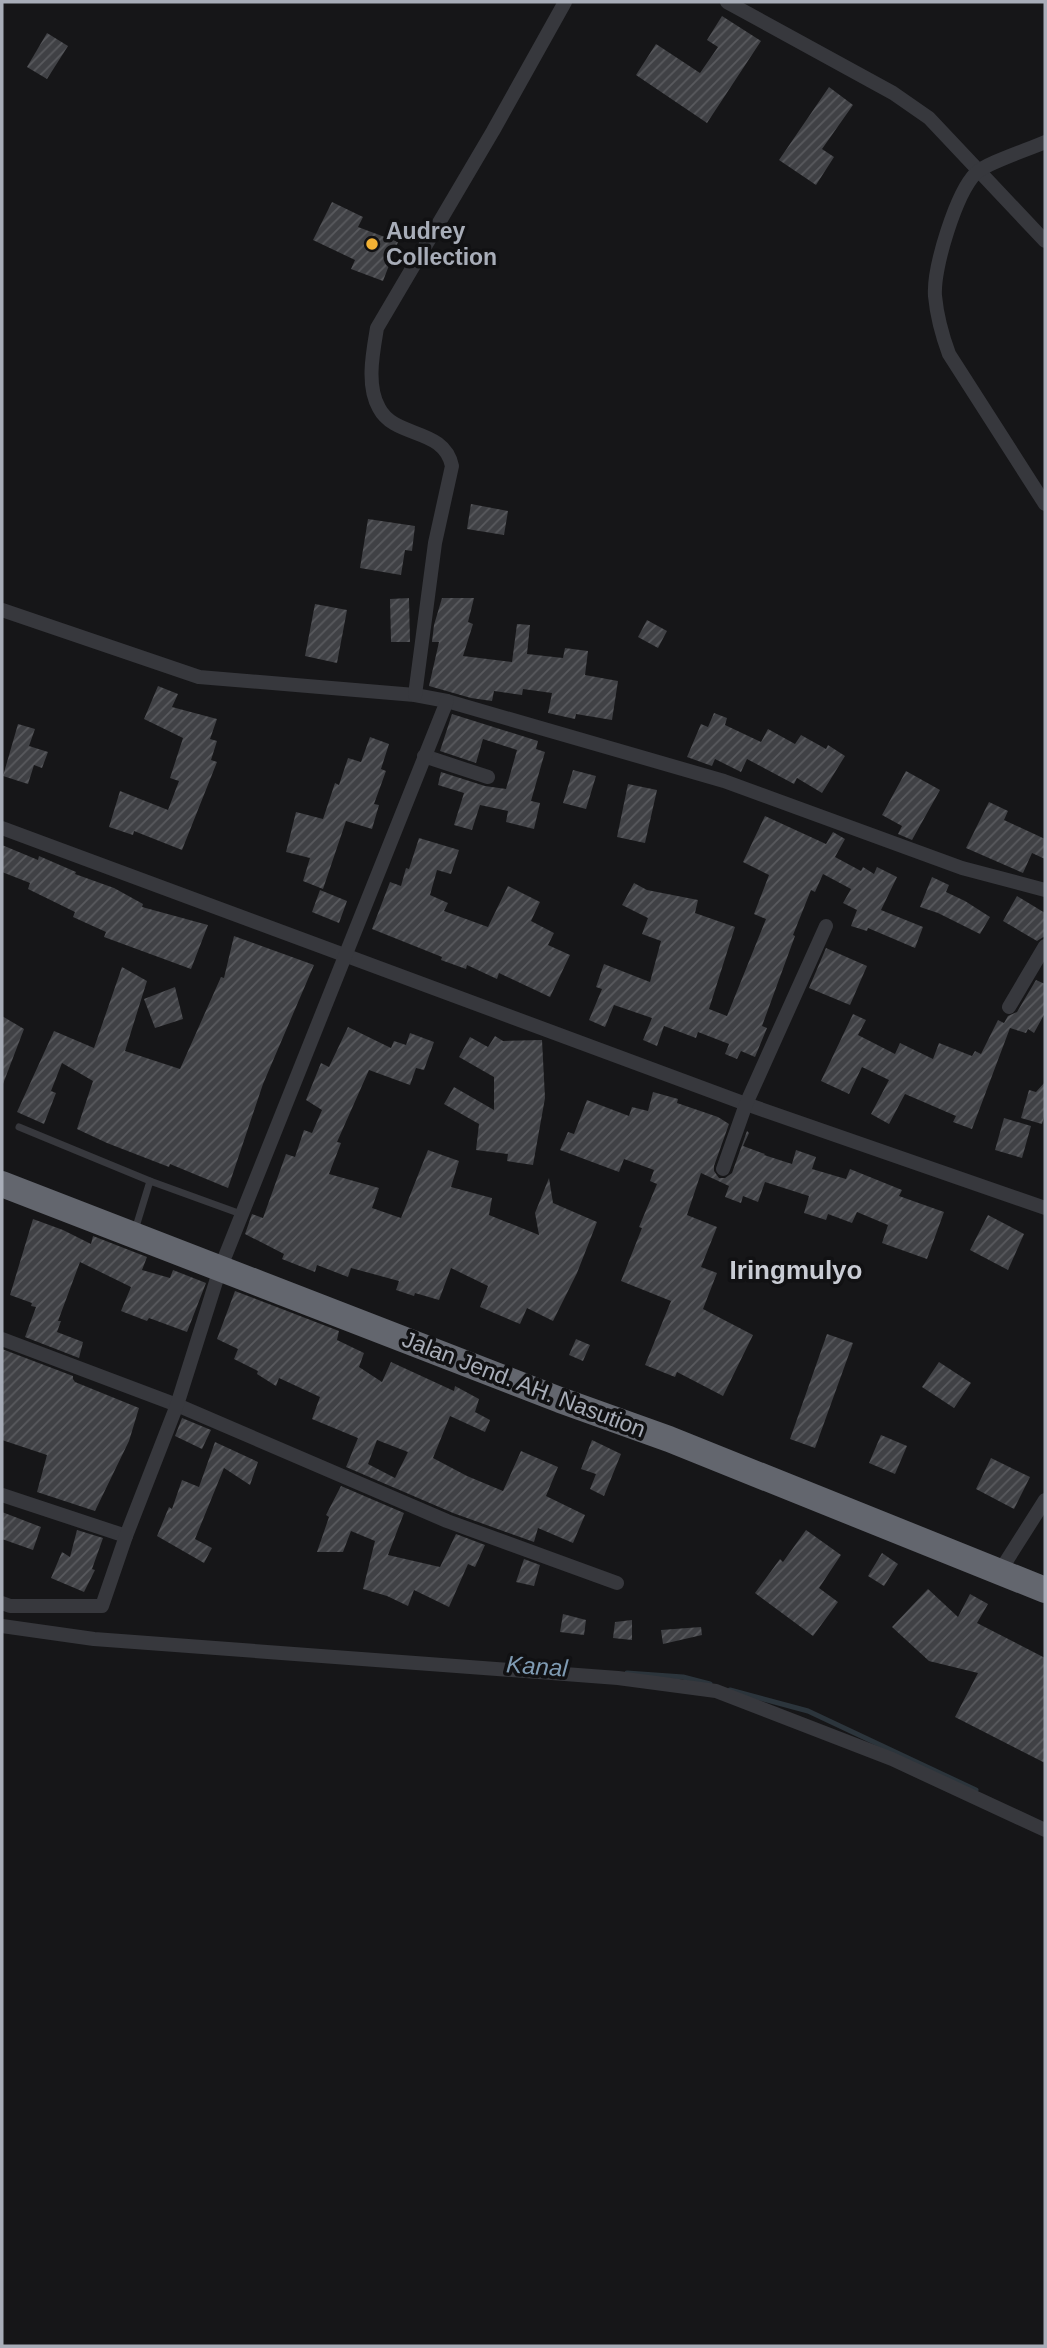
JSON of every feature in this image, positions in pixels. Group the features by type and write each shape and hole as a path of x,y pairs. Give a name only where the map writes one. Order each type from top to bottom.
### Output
{"highway":[{"name":"Jalan Jend. AH. Nasution","path":"2,1184 560,1400 669,1439 1045,1590"}],"street":[{"path":"415,695 435,543 452,466 449,454 440,444 395,424 378,408 372,363 377,328 565,2"},
{"path":"727,2 893,93 929,118 1045,241"},
{"path":"1045,142 977,171 951,220 942,251 935,293 939,326 949,354 1045,504"},
{"path":"2,610 199,677 415,695 447,701 724,781 962,868 1045,890"},
{"path":"2,1603 10,1606 102,1606 177,1405 220,1269 447,701"},
{"path":"424,756 488,776"},
{"path":"2,828 746,1104 1045,1208"},
{"path":"723,1169 746,1104 826,926"},
{"path":"1009,1007 1045,946"},
{"path":"2,1339 177,1405 447,1521 617,1583"},
{"path":"2,1495 126,1536"},
{"path":"1000,1571 1045,1500"},
{"path":"2,1626 94,1639 618,1678 716,1691 892,1759 1045,1830"}],"lane":[{"path":"19,1127 150,1181 241,1214"},
{"path":"134,1234 150,1181"}],"building":[{"path":"722,16 761,41 707,123 636,75 656,44 700,73 718,47 707,40"},
{"path":"47,33 68,46 47,79 27,67"},
{"path":"829,87 853,105 822,149 834,157 816,185 779,160"},
{"path":"332,202 363,217 358,227 398,242 383,281 351,269 355,260 313,240"},
{"path":"471,504 508,511 504,535 467,529"},
{"path":"368,519 415,526 412,551 405,550 401,575 360,568"},
{"path":"409,598 410,642 391,642 390,599"},
{"path":"442,598 474,598 468,622 473,624 463,656 512,662 517,624 530,625 527,654 563,658 565,648 588,651 585,675 618,681 612,720 576,714 575,719 548,713 552,693 523,689 522,695 494,691 492,701 429,686 439,642 432,642 434,625"},
{"path":"315,604 347,610 337,663 305,656"},
{"path":"647,620 667,631 658,648 638,637"},
{"path":"158,686 178,694 172,707 217,719 210,739 217,741 211,760 217,762 182,850 134,831 133,835 109,827 120,791 168,810 179,781 170,778 183,738 144,719"},
{"path":"714,713 727,718 725,725 761,742 768,729 795,744 801,735 826,749 828,745 845,756 822,793 797,778 794,784 747,759 741,772 715,759 712,766 687,757 701,724 708,727"},
{"path":"452,714 538,741 536,749 545,752 531,801 540,803 534,829 506,822 508,811 480,805 472,830 454,825 464,793 438,785 441,772 485,786 506,789 517,750 483,739 476,763 440,751"},
{"path":"18,724 35,729 29,746 48,752 42,768 34,765 28,784 3,776"},
{"path":"370,737 389,744 381,769 386,771 374,804 379,805 372,829 346,821 323,889 303,881 310,858 286,852 296,812 323,819 335,783 339,785 348,758 361,762"},
{"path":"573,770 596,776 586,809 563,803"},
{"path":"906,771 940,790 912,840 898,834 902,826 882,815"},
{"path":"628,784 657,790 645,843 617,837"},
{"path":"989,802 1008,811 1004,820 1045,839 1045,859 1032,853 1023,873 966,848"},
{"path":"765,816 826,844 833,832 845,839 835,857 861,871 863,867 874,874 877,867 897,877 881,910 923,927 915,948 868,928 867,931 851,926 857,910 843,903 851,889 823,874 815,892 811,890 793,935 795,936 762,1026 767,1028 755,1057 741,1051 737,1059 725,1054 729,1044 698,1032 696,1038 664,1026 657,1046 643,1040 652,1018 614,1005 605,1027 589,1020 602,989 596,987 604,964 650,982 661,941 642,934 648,918 622,905 634,883 647,890 698,900 695,913 735,927 709,1009 727,1016 766,919 754,914 769,875 743,862"},
{"path":"419,838 459,850 451,874 437,870 430,895 448,903 444,911 488,927 508,886 540,902 531,921 554,933 548,945 570,955 550,997 499,973 497,979 467,965 466,969 441,960 442,957 372,929 390,882 401,886"},
{"path":"2,845 38,860 39,856 76,872 75,874 114,888 143,904 142,907 208,925 191,969 104,937 106,932 73,917 75,912 28,889 30,883 2,872"},
{"path":"932,877 949,885 946,892 990,917 980,934 920,907"},
{"path":"320,890 347,901 339,923 312,912"},
{"path":"1017,896 1045,913 1045,936 1037,941 1003,921"},
{"path":"234,936 314,965 263,1084 228,1188 170,1164 169,1167 107,1143 77,1129 93,1081 62,1063 51,1091 56,1093 44,1124 17,1112 54,1031 94,1048 122,967 147,981 125,1051 180,1069 221,977 224,978"},
{"path":"826,948 867,966 850,1005 809,988"},
{"path":"1036,980 1045,984 1045,1013 1034,1033 1028,1029 1026,1033 1010,1028 972,1129 953,1122 956,1116 905,1094 889,1124 871,1114 889,1080 862,1067 849,1094 821,1081 853,1014 866,1020 858,1035 895,1054 900,1043 933,1059 939,1043 972,1056 975,1051 981,1054 998,1020 1004,1023 1008,1016 1017,1012"},
{"path":"175,987 183,1019 155,1028 144,999"},
{"path":"2,1016 24,1029 3,1084 2,1083"},
{"path":"348,1027 391,1048 394,1041 406,1045 410,1033 434,1042 424,1070 416,1068 410,1085 369,1070 337,1142 341,1143 329,1174 379,1188 372,1208 401,1218 428,1150 459,1161 451,1187 492,1198 489,1215 539,1235 535,1213 549,1178 553,1203 597,1222 577,1273 553,1321 527,1308 520,1324 480,1307 488,1286 451,1268 439,1300 415,1293 414,1296 396,1290 399,1281 351,1268 348,1277 317,1265 315,1272 282,1259 284,1254 245,1234 252,1214 263,1218 286,1154 295,1157 304,1130 312,1133 322,1110 306,1100 321,1063 329,1067"},
{"path":"495,1036 503,1041 542,1040 545,1098 533,1165 507,1161 508,1154 476,1150 479,1124 444,1104 454,1087 494,1110 494,1077 459,1057 470,1037 488,1047"},
{"path":"1045,1082 1045,1113 1042,1124 1021,1118 1029,1090 1036,1092"},
{"path":"653,1092 678,1099 677,1103 718,1117 729,1124 714,1166 719,1178 725,1178 732,1173 747,1131 749,1133 743,1146 764,1155 792,1164 796,1150 816,1157 812,1169 846,1179 850,1169 902,1190 899,1196 944,1212 927,1259 882,1243 888,1225 857,1212 852,1223 828,1214 826,1220 804,1213 809,1196 765,1182 758,1202 743,1196 741,1203 725,1197 729,1186 701,1173 687,1215 717,1227 701,1267 717,1273 703,1309 753,1335 723,1396 677,1372 675,1377 645,1365 671,1301 621,1281 657,1184 650,1181 654,1170 624,1159 619,1172 560,1150 568,1132 574,1134 587,1100 629,1116 632,1107 648,1111"},
{"path":"1004,1118 1031,1126 1022,1158 995,1150"},
{"path":"988,1215 1024,1234 1008,1270 970,1250"},
{"path":"33,1219 91,1244 93,1236 147,1257 142,1270 170,1278 173,1270 206,1283 187,1332 121,1311 131,1287 80,1262 58,1321 61,1321 57,1332 83,1342 79,1358 25,1337 36,1307 10,1295"},
{"path":"235,1291 339,1331 337,1340 364,1353 359,1367 382,1382 391,1362 454,1391 455,1386 479,1399 475,1412 490,1420 485,1432 450,1416 433,1458 503,1491 521,1451 558,1467 546,1496 585,1515 573,1543 538,1528 534,1542 453,1513 346,1467 358,1438 312,1419 320,1397 279,1378 276,1386 257,1374 258,1371 234,1359 238,1349 217,1339","holes":["377,1440 408,1452 395,1478 368,1464"]},
{"path":"827,1334 853,1343 815,1448 790,1439"},
{"path":"576,1339 590,1345 583,1361 569,1355"},
{"path":"2,1349 73,1376 75,1382 139,1408 129,1441 95,1511 37,1492 47,1455 2,1440"},
{"path":"939,1362 971,1383 954,1408 922,1387"},
{"path":"182,1418 211,1430 202,1449 175,1436"},
{"path":"881,1435 907,1446 895,1474 869,1463"},
{"path":"592,1440 621,1454 604,1496 590,1489 596,1474 581,1469"},
{"path":"215,1442 258,1462 250,1485 224,1468 195,1539 212,1548 204,1563 157,1536 169,1507 172,1509 182,1480 199,1487"},
{"path":"991,1458 1030,1477 1014,1509 976,1489"},
{"path":"341,1486 404,1513 388,1555 440,1567 456,1534 485,1545 475,1567 468,1564 449,1607 414,1590 408,1606 363,1589 375,1541 351,1531 343,1552 317,1552 329,1517 326,1515"},
{"path":"2,1512 41,1527 33,1550 2,1539"},
{"path":"77,1530 103,1538 92,1569 95,1570 84,1592 51,1578 62,1552 70,1557"},
{"path":"806,1530 841,1555 819,1588 838,1602 813,1636 755,1593 780,1559 783,1562"},
{"path":"882,1553 898,1564 884,1586 868,1576"},
{"path":"524,1559 540,1565 534,1586 516,1582"},
{"path":"928,1589 958,1617 970,1594 988,1604 977,1623 1045,1658 1045,1763 955,1717 978,1673 929,1661 892,1627"},
{"path":"563,1614 586,1620 584,1635 560,1632"},
{"path":"632,1620 632,1640 613,1638 615,1622"},
{"path":"701,1627 702,1635 663,1644 661,1630"}],"waterway":[{"name":"Kanal","path":"627,1673 683,1677 710,1684"},
{"name":"Kanal","path":"730,1690 808,1711 976,1790"}],"place":[{"name":"Audrey Collection","path":"372,244"}],"district":[{"name":"Iringmulyo","path":"796,1270"}]}
